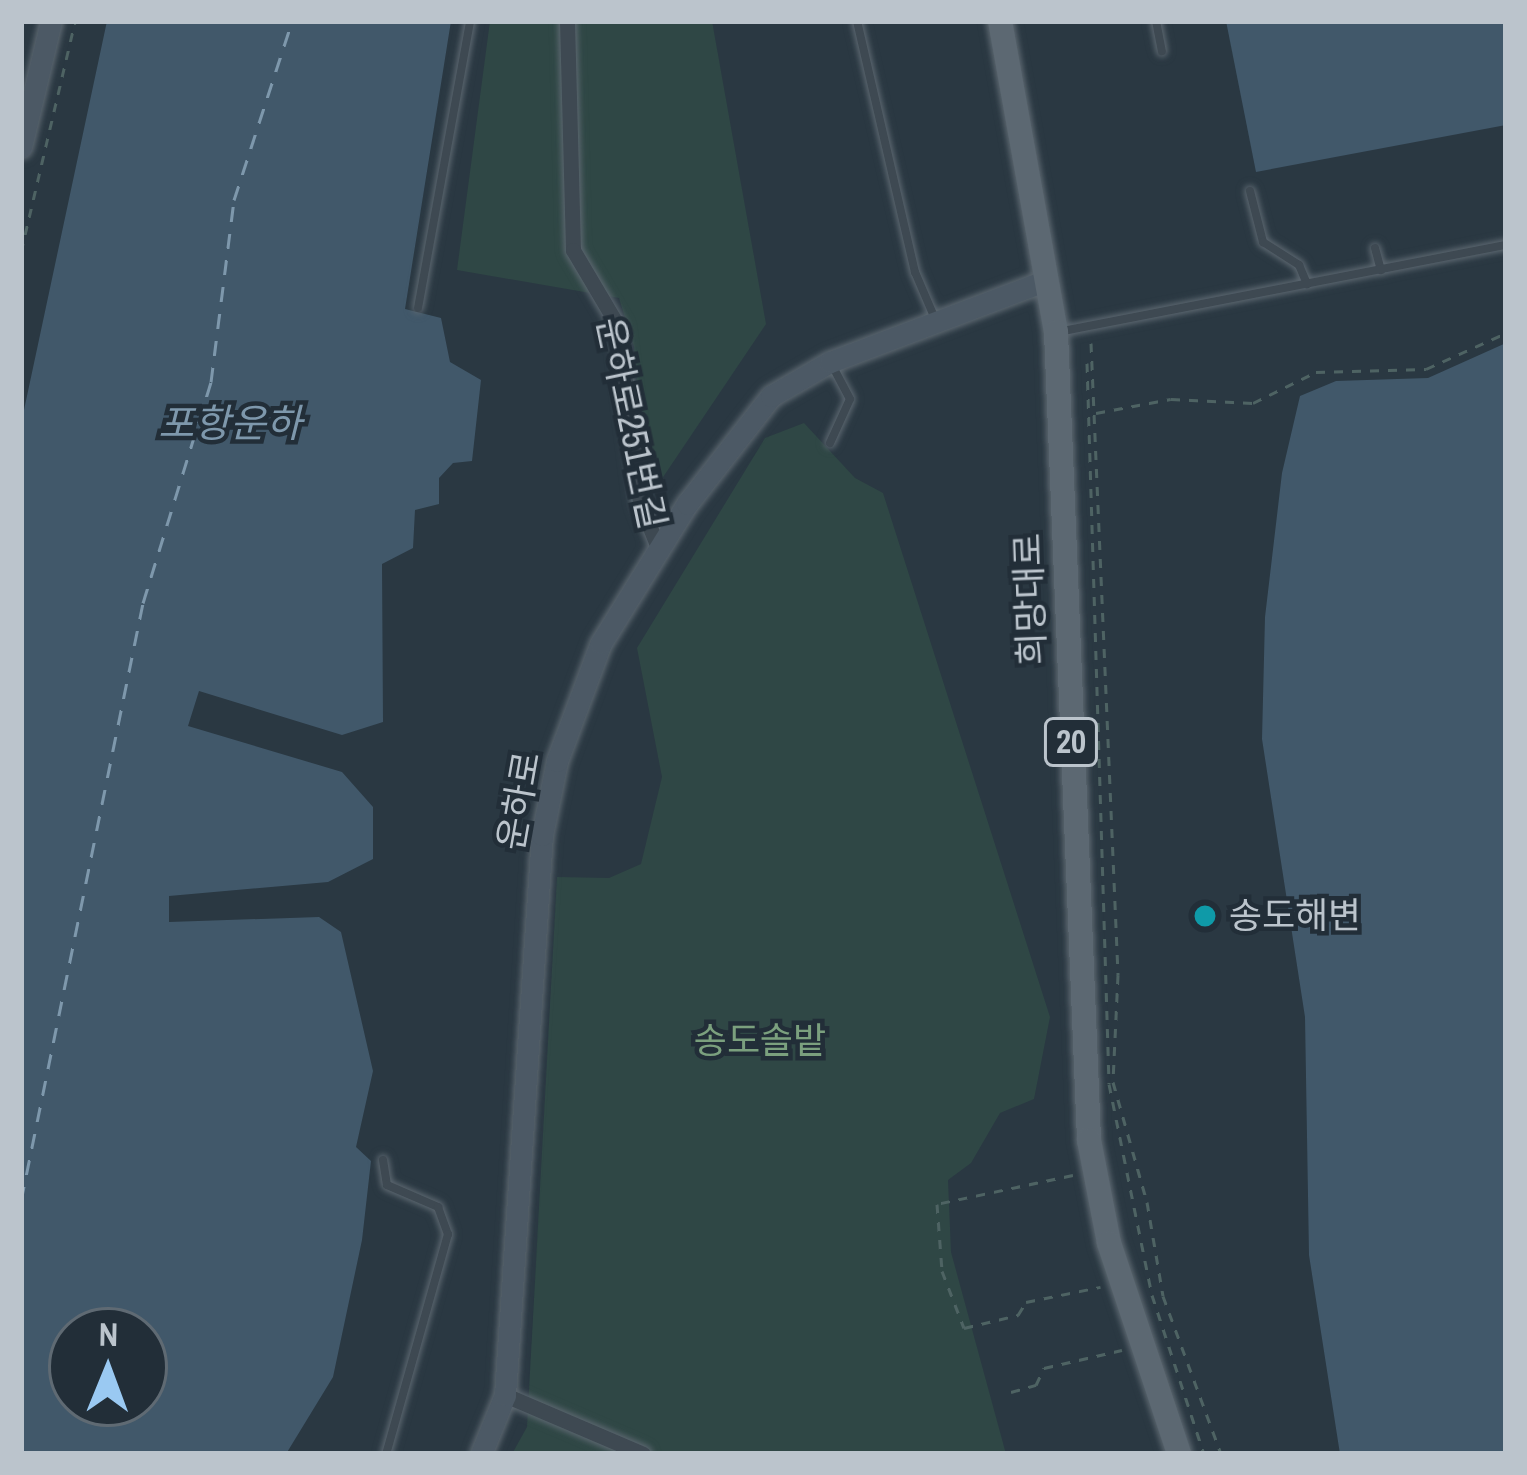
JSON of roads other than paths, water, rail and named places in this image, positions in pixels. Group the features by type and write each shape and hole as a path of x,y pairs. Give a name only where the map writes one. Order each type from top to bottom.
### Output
{"main road":[{"name":"희망대로","path":"1000,21 1055,332 1093,1171 1120,1283 1179,1454"}],"street":[{"path":"21,147 30,66 51,21"},
{"name":"운하로251번길","path":"567,21 573,250 615,316 640,503 658,548"},
{"name":"운하로","path":"481,1454 505,1395 546,813 590,667 658,548 758,409 830,362 1047,280"},
{"path":"505,1395 643,1454"}],"lane":[{"path":"418,308 470,21"},
{"path":"857,21 915,272 937,322"},
{"path":"1156,21 1162,51"},
{"path":"1250,190 1263,242 1299,265 1307,284"},
{"path":"1055,332 1506,245"},
{"path":"1376,248 1381,270"},
{"path":"830,362 850,399 830,443"},
{"path":"383,1160 387,1185 438,1207 448,1234 386,1454"}],"water":[{"name":"포항운하","path":"107,21 451,21 405,309 441,318 450,362 481,380 472,461 453,463 439,478 439,504 415,510 413,548 382,564 383,722 342,735 199,691 188,726 342,772 373,807 373,859 328,882 169,896 169,922 319,917 341,932 373,1071 356,1147 371,1161 362,1240 333,1377 286,1454 21,1454 21,424"},
{"path":"1226,21 1506,21 1506,125 1256,172"},
{"path":"1506,343 1506,1454 1340,1454 1309,1255 1305,1017 1262,739 1265,617 1282,473 1300,396 1336,381 1428,378"}],"place":[{"name":"송도해변","path":"1205,916"}],"park label":[{"name":"송도솔밭","path":"760,1041"}]}
